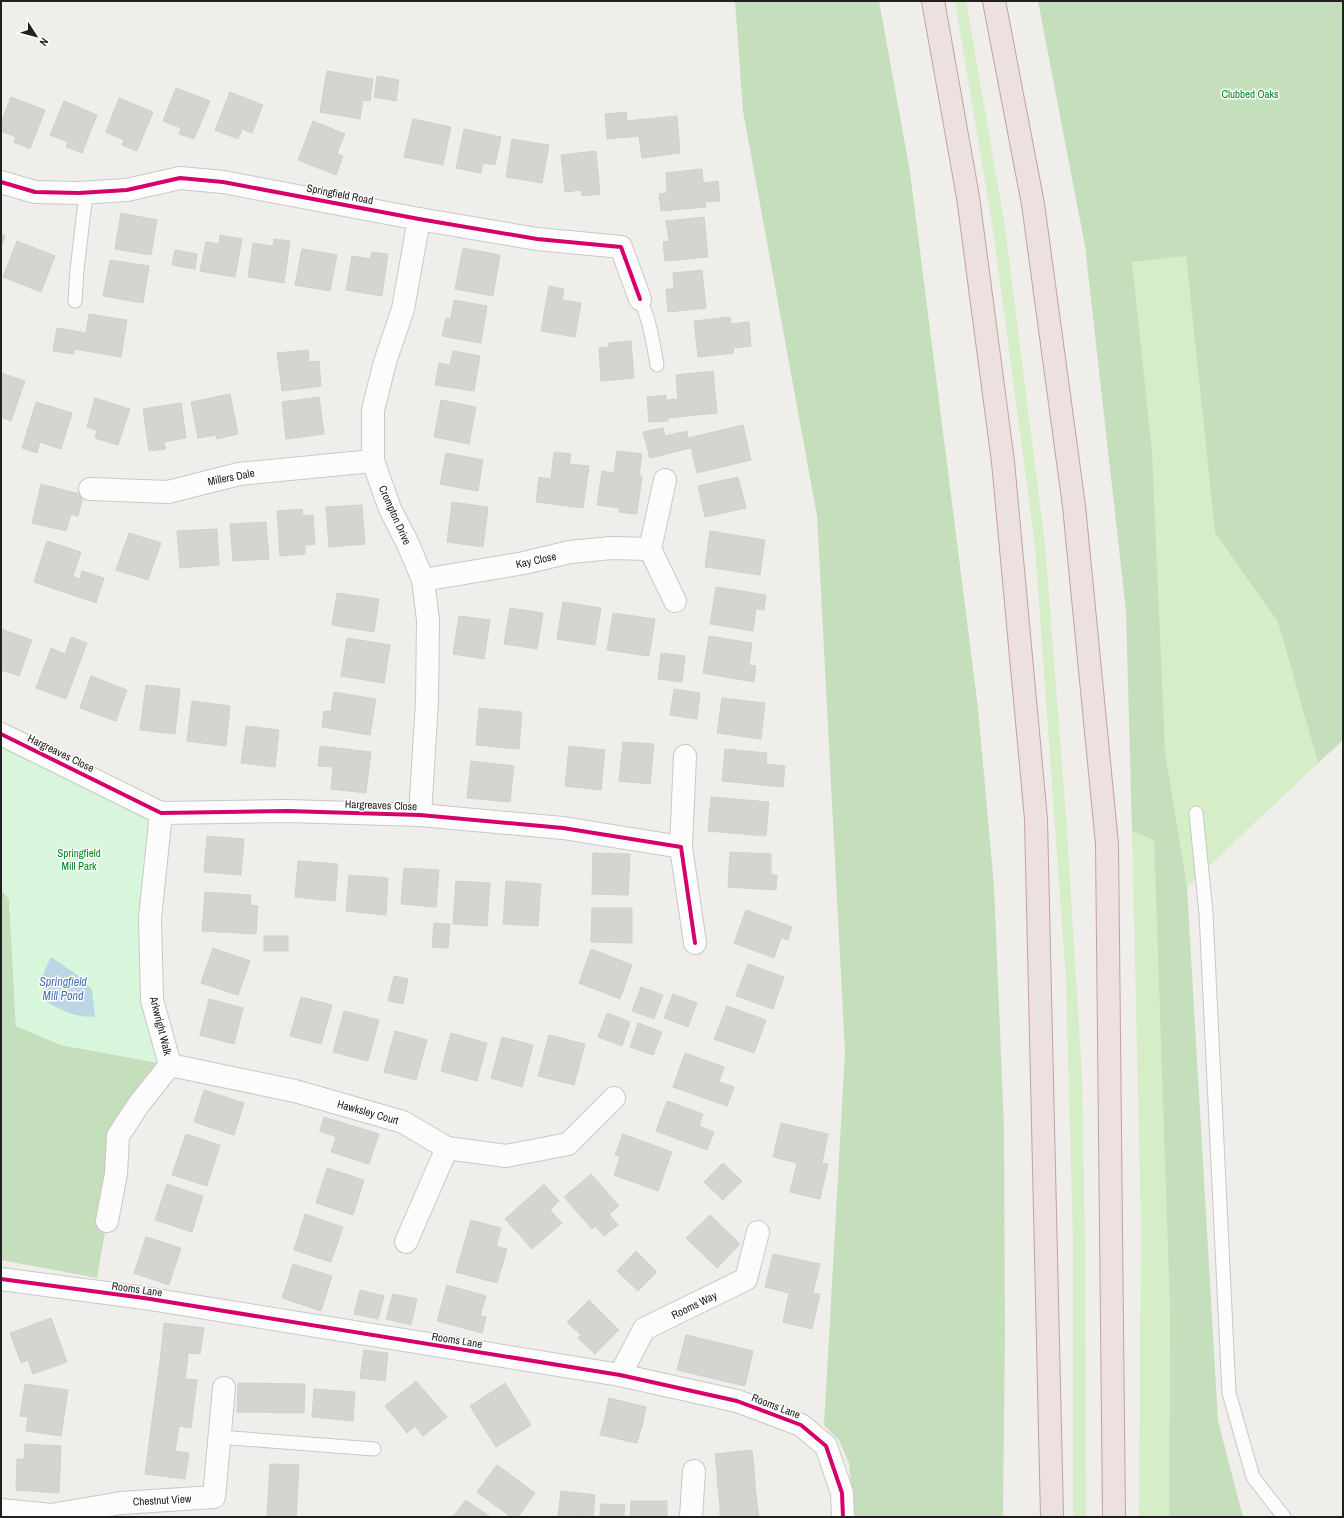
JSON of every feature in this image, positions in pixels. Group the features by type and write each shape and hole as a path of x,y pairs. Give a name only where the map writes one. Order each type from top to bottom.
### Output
{"highway":[{"path":"933,1 968,197 1003,462 1036,819 1052,1517"},
{"path":"994,1 1033,204 1074,506 1107,844 1114,1517"}],"street":[{"name":"Springfield Road","path":"1,182 35,192 86,193 127,190 180,178 223,182 419,219 537,239 621,247 640,299"},
{"name":"Crompton Drive","path":"419,219 402,309 385,362 373,410 372,461 390,509 408,544 423,580 428,620 427,702 420,815"},
{"name":"Millers Dale","path":"90,489 168,492 239,474 372,461"},
{"path":"665,480 650,549 675,601"},
{"name":"Kay Close","path":"423,580 524,563 570,552 610,548 650,549"},
{"name":"Hargreaves Close","path":"1,734 161,813 287,810 420,815 563,828 680,847"},
{"path":"685,756 680,847 695,943"},
{"name":"Arkwright Walk","path":"107,1221 116,1174 118,1136 139,1104 170,1065 152,1000 150,918 161,813"},
{"name":"Hawksley Court","path":"170,1065 295,1091 403,1122 447,1148 506,1156 568,1144 614,1098"},
{"path":"406,1242 447,1148"},
{"name":"Rooms Way","path":"620,1375 644,1329 746,1280 758,1232"},
{"name":"Rooms Lane","path":"1,1279 152,1300 620,1375 736,1401 801,1425 826,1446 842,1493 844,1517"},
{"name":"Chestnut View","path":"1,1510 52,1515 121,1502 214,1497 224,1388"},
{"path":"691,1517 694,1471"}],"lane":[{"path":"75,301 86,193"},
{"path":"640,299 646,312 657,365"},
{"path":"1196,813 1206,913 1229,1394 1253,1477 1284,1517"},
{"path":"219,1437 374,1449"}],"green space":[{"path":"735,1 879,1 910,172 978,708 994,886 1004,1128 1005,1334 1003,1517 854,1517 849,1463 839,1440 824,1425 845,1052 817,516 743,111"},
{"path":"955,1 966,1 1005,227 1045,544 1066,817 1082,1076 1085,1242 1086,1517 1073,1517 1073,1243 1066,979 1035,546 993,229"},
{"name":"Clubbed Oaks","path":"1038,1 1343,1 1343,740 1318,763 1278,622 1215,533 1186,256 1132,262 1152,452 1165,751 1187,887 1218,1421 1243,1517 1169,1517 1170,1313 1154,840 1132,831 1126,611 1085,246"},
{"path":"1186,256 1215,533 1278,622 1318,763 1187,887 1165,751 1132,262"},
{"name":"Springfield Mill Park","path":"1,734 161,813 150,918 170,1065 61,1045 16,1026 9,899 1,890"},
{"path":"1132,831 1154,840 1170,1313 1169,1517 1139,1517 1141,1224"},
{"path":"1,890 9,899 16,1026 61,1045 170,1065 118,1136 107,1221 97,1278 1,1260"}],"water":[{"name":"Springfield Mill Pond","path":"51,957 80,977 92,990 95,1017 68,1013 44,1000 42,977"}],"building":[{"path":"327,71 373,79 370,101 363,100 360,119 320,112"},
{"path":"377,76 399,80 396,101 374,97"},
{"path":"176,88 210,101 194,139 179,134 181,128 163,121"},
{"path":"230,92 263,105 252,133 242,129 238,139 215,130"},
{"path":"11,97 45,110 30,149 14,142 16,137 1,131 1,123"},
{"path":"119,98 153,112 137,151 122,145 124,140 106,132"},
{"path":"64,101 97,115 82,153 66,147 68,142 50,135"},
{"path":"626,112 627,121 677,116 680,153 642,158 639,136 607,139 605,114"},
{"path":"413,119 451,127 443,165 404,157"},
{"path":"313,121 345,134 337,153 343,156 336,175 298,160"},
{"path":"464,129 501,137 495,165 483,163 481,173 456,168"},
{"path":"512,139 549,145 542,183 506,177"},
{"path":"596,151 600,194 582,196 581,190 565,192 561,155"},
{"path":"702,169 703,183 718,181 720,201 705,202 706,207 661,211 659,194 667,193 666,173"},
{"path":"121,213 157,220 151,255 115,249"},
{"path":"704,217 708,257 665,261 663,242 669,241 666,221"},
{"path":"1,234 5,236 1,248"},
{"path":"220,235 242,239 235,277 200,271 206,242 219,244"},
{"path":"274,239 290,241 284,283 248,277 253,243 273,246"},
{"path":"17,241 55,256 41,292 3,277"},
{"path":"463,248 500,255 493,296 455,289"},
{"path":"302,249 337,255 330,291 295,285"},
{"path":"175,250 197,254 195,269 172,265"},
{"path":"372,252 388,254 382,296 346,290 352,256 370,259"},
{"path":"110,260 149,266 143,303 103,296"},
{"path":"702,270 706,308 668,312 666,289 674,289 673,273"},
{"path":"549,286 564,289 562,300 581,303 575,337 541,331"},
{"path":"454,300 487,306 481,343 442,336 446,318 451,319"},
{"path":"89,314 127,320 121,357 74,349 73,354 53,351 57,328 86,333"},
{"path":"730,317 731,324 749,322 751,346 733,348 734,353 698,357 694,321"},
{"path":"631,341 634,378 601,381 599,348 609,347 609,343"},
{"path":"308,350 309,362 319,361 321,386 282,391 277,353"},
{"path":"453,351 480,356 474,391 435,385 439,363 450,365"},
{"path":"713,371 717,413 668,418 668,421 649,422 647,397 666,395 666,400 678,399 676,375"},
{"path":"1,373 25,381 11,421 1,417"},
{"path":"230,394 238,434 217,439 216,435 198,438 191,402"},
{"path":"319,397 324,434 286,439 282,402"},
{"path":"95,398 130,409 118,445 95,438 97,430 87,427"},
{"path":"441,400 476,407 469,444 434,437"},
{"path":"36,402 72,413 61,449 40,442 37,453 22,448"},
{"path":"181,403 186,438 164,442 166,449 149,451 143,409"},
{"path":"743,425 751,460 697,473 691,448 650,458 643,432 663,428 665,436 687,431 688,438"},
{"path":"617,451 642,454 639,476 642,476 637,514 619,512 619,508 597,505 602,471 614,473"},
{"path":"554,452 571,454 569,464 589,466 583,508 536,502 539,477 551,479"},
{"path":"446,453 483,460 478,491 440,484"},
{"path":"738,477 746,508 705,517 698,486"},
{"path":"41,484 83,495 78,516 71,514 66,531 32,523"},
{"path":"452,502 488,507 483,547 447,542"},
{"path":"362,505 365,544 329,547 326,507"},
{"path":"302,509 303,516 313,515 315,544 305,545 305,554 280,556 277,511"},
{"path":"266,522 269,559 233,561 230,524"},
{"path":"217,529 219,565 180,568 177,531"},
{"path":"710,531 765,540 760,575 705,567"},
{"path":"129,533 161,543 148,580 116,570"},
{"path":"47,541 81,552 73,576 80,579 82,571 104,578 96,603 34,582"},
{"path":"716,587 766,595 764,610 756,609 753,631 710,624"},
{"path":"337,593 379,599 374,632 332,625"},
{"path":"563,602 601,608 595,645 557,639"},
{"path":"510,608 543,613 537,649 504,644"},
{"path":"613,613 655,619 649,656 607,650"},
{"path":"459,616 490,620 484,659 453,654"},
{"path":"1,629 32,640 19,676 1,670"},
{"path":"709,636 752,643 749,665 756,666 754,682 703,673"},
{"path":"71,637 87,643 66,699 36,688 51,648 65,654"},
{"path":"347,638 390,645 384,683 341,676"},
{"path":"661,653 685,656 682,682 658,679"},
{"path":"91,676 127,690 116,721 80,708"},
{"path":"146,685 180,689 175,734 140,730"},
{"path":"674,689 700,693 697,719 670,715"},
{"path":"334,692 376,699 370,735 322,727 324,711 331,712"},
{"path":"722,698 765,703 761,739 717,733"},
{"path":"192,701 230,706 226,746 187,741"},
{"path":"479,708 522,712 519,749 476,745"},
{"path":"246,726 279,730 275,767 241,763"},
{"path":"623,742 654,744 650,784 619,781"},
{"path":"320,746 371,752 366,793 331,789 333,767 318,766"},
{"path":"569,746 605,750 601,790 565,786"},
{"path":"725,749 767,753 766,764 785,766 783,787 722,781"},
{"path":"471,761 514,766 510,802 467,798"},
{"path":"711,797 769,802 766,836 708,831"},
{"path":"207,836 244,839 241,875 204,872"},
{"path":"730,852 771,854 771,875 777,875 776,890 728,887"},
{"path":"593,853 630,854 628,895 592,894"},
{"path":"298,861 338,864 335,901 295,897"},
{"path":"404,868 439,870 436,907 401,904"},
{"path":"349,875 388,878 386,915 346,911"},
{"path":"456,881 490,883 487,926 453,924"},
{"path":"506,881 541,884 538,926 503,924"},
{"path":"205,892 251,895 250,905 258,906 256,934 202,931"},
{"path":"592,908 632,908 632,943 591,942"},
{"path":"746,910 792,927 788,940 781,938 774,958 734,943"},
{"path":"434,923 450,924 448,948 432,947"},
{"path":"264,936 288,936 288,951 264,951"},
{"path":"213,948 250,961 238,995 201,983"},
{"path":"591,949 632,965 620,999 579,983"},
{"path":"748,964 784,977 773,1009 736,996"},
{"path":"394,976 408,979 403,1004 388,1001"},
{"path":"641,987 663,995 654,1019 632,1011"},
{"path":"673,994 697,1003 688,1027 664,1018"},
{"path":"301,997 332,1005 321,1044 290,1036"},
{"path":"209,999 243,1008 234,1044 200,1035"},
{"path":"727,1006 766,1020 754,1053 714,1039"},
{"path":"344,1011 379,1020 368,1061 333,1052"},
{"path":"607,1013 630,1022 622,1046 598,1037"},
{"path":"638,1023 662,1032 653,1055 630,1047"},
{"path":"395,1031 427,1040 416,1080 384,1072"},
{"path":"451,1033 487,1043 477,1081 441,1071"},
{"path":"549,1035 585,1044 574,1085 538,1076"},
{"path":"502,1037 533,1045 522,1087 491,1078"},
{"path":"685,1053 724,1067 719,1082 734,1087 727,1106 673,1087"},
{"path":"204,1090 244,1103 234,1135 194,1122"},
{"path":"667,1101 703,1114 699,1126 714,1132 707,1150 656,1131"},
{"path":"324,1117 379,1134 369,1164 331,1152 336,1137 320,1131"},
{"path":"781,1123 828,1134 822,1163 828,1164 820,1199 790,1192 797,1163 773,1157"},
{"path":"186,1134 220,1145 207,1186 172,1175"},
{"path":"623,1134 672,1152 658,1191 614,1175 620,1157 615,1155"},
{"path":"723,1163 742,1181 723,1200 704,1182"},
{"path":"327,1168 364,1180 353,1215 316,1203"},
{"path":"591,1174 619,1206 609,1214 618,1225 604,1236 595,1226 592,1229 564,1197"},
{"path":"167,1184 203,1196 192,1232 155,1220"},
{"path":"544,1184 559,1201 550,1210 562,1223 532,1249 505,1219"},
{"path":"305,1214 343,1227 331,1262 294,1250"},
{"path":"710,1215 740,1244 717,1268 686,1238"},
{"path":"471,1220 501,1228 496,1246 507,1249 497,1283 456,1272"},
{"path":"146,1237 181,1248 169,1285 134,1273"},
{"path":"636,1251 657,1272 638,1291 617,1271"},
{"path":"773,1254 820,1264 813,1293 820,1294 812,1329 783,1322 789,1293 765,1287"},
{"path":"293,1264 332,1276 321,1311 282,1298"},
{"path":"447,1285 486,1296 480,1316 486,1317 482,1333 437,1321"},
{"path":"360,1290 384,1296 378,1319 354,1314"},
{"path":"393,1294 417,1299 411,1325 386,1319"},
{"path":"589,1300 619,1330 595,1354 578,1338 581,1335 567,1322"},
{"path":"51,1318 67,1362 33,1374 28,1360 21,1363 10,1333"},
{"path":"164,1323 204,1328 200,1354 188,1353 187,1364 160,1361"},
{"path":"686,1335 753,1351 745,1386 677,1370"},
{"path":"364,1350 388,1353 385,1381 360,1378"},
{"path":"160,1361 187,1364 185,1379 197,1380 194,1403 155,1398"},
{"path":"416,1381 447,1417 423,1436 415,1426 407,1433 385,1406"},
{"path":"238,1383 305,1384 304,1413 237,1412"},
{"path":"505,1383 531,1425 496,1447 470,1406"},
{"path":"25,1384 68,1390 61,1436 26,1431 28,1417 20,1416"},
{"path":"314,1389 355,1392 353,1421 312,1417"},
{"path":"155,1398 194,1403 191,1428 179,1426 177,1439 150,1436"},
{"path":"609,1398 646,1407 642,1426 605,1417"},
{"path":"605,1417 642,1426 637,1443 600,1435"},
{"path":"150,1436 177,1439 175,1451 189,1453 185,1479 145,1474"},
{"path":"25,1444 61,1446 59,1493 16,1490 17,1459 24,1459"},
{"path":"752,1450 754,1468 717,1471 715,1454"},
{"path":"270,1464 299,1465 296,1517 267,1517"},
{"path":"497,1465 535,1493 518,1517 511,1517 477,1492"},
{"path":"754,1468 755,1485 718,1489 717,1471"},
{"path":"755,1485 757,1503 720,1507 718,1489"},
{"path":"561,1491 578,1493 576,1517 558,1517"},
{"path":"578,1493 595,1495 593,1517 576,1517"},
{"path":"466,1500 490,1517 453,1517"},
{"path":"631,1501 667,1501 667,1517 630,1517"},
{"path":"757,1503 759,1517 720,1517 720,1507"},
{"path":"601,1504 625,1505 624,1517 600,1517"}],"cycle path":[{"path":"1,182 35,192 79,193 127,190 180,178 223,182 419,219 537,239 621,247 640,299"},
{"path":"1,734 161,813 287,811 420,815 563,828 681,847 695,943"},
{"path":"1,1279 144,1298 620,1375 737,1401 801,1425 826,1446 842,1493 843,1517"}]}
